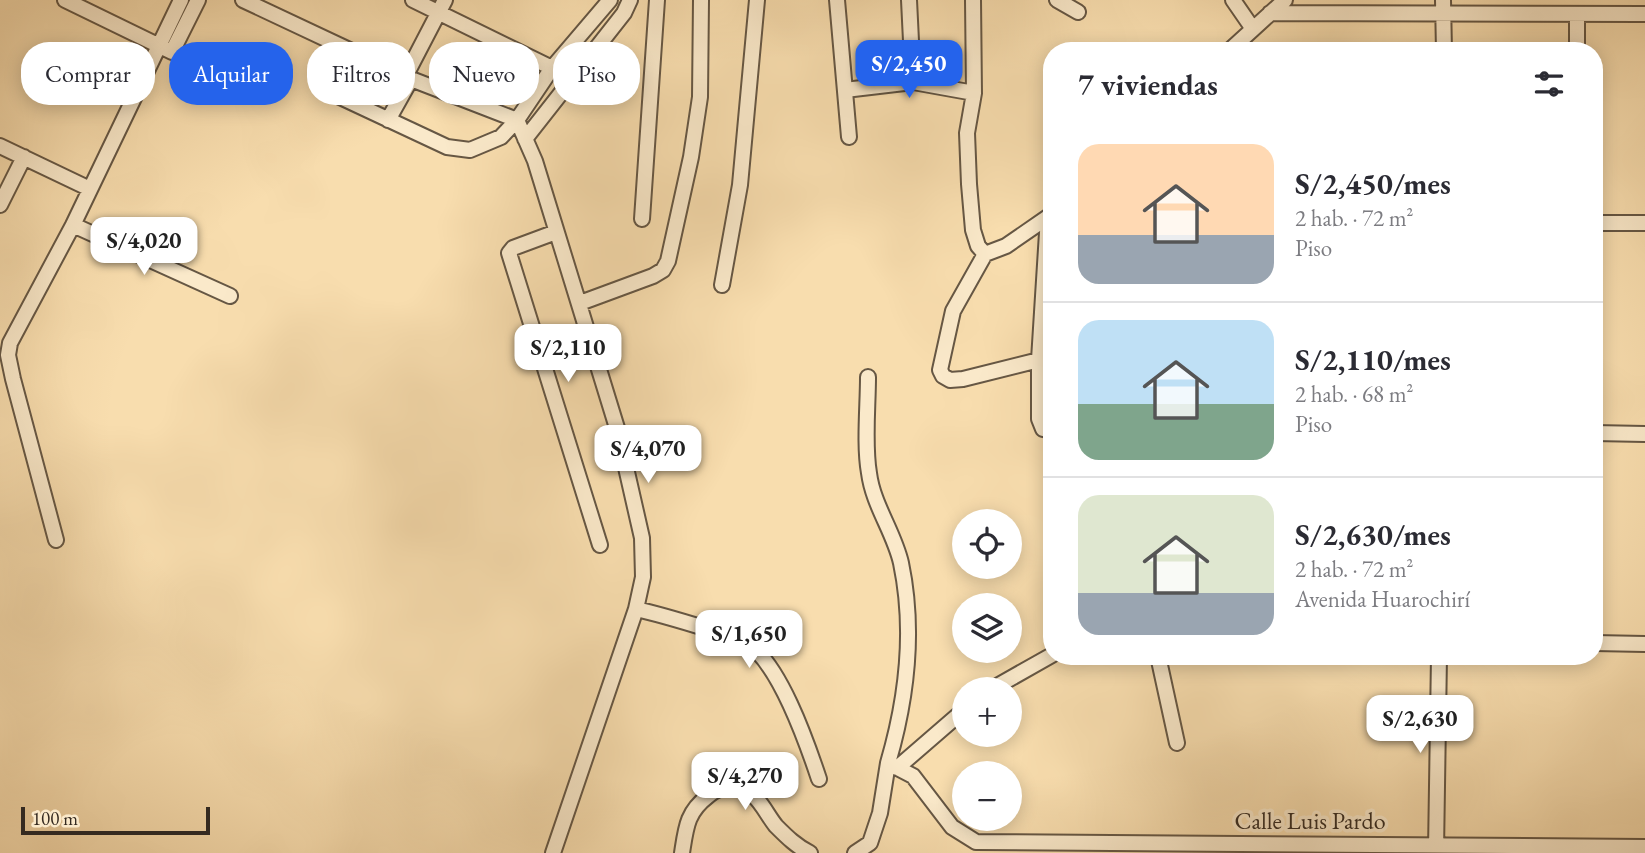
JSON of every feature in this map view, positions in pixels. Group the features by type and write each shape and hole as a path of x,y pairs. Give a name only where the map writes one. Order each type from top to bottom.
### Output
{"street":[{"path":"65,0 165,49"},
{"path":"165,49 181,0"},
{"path":"56,540 5,340 73,225 165,49 198,0"},
{"path":"243,0 332,42"},
{"path":"413,0 442,6 552,68"},
{"path":"526,139 624,13 630,0"},
{"path":"642,219 657,0"},
{"path":"580,303 653,276 663,270 668,261 691,157 700,97 701,0"},
{"path":"722,285 740,186 757,0"},
{"path":"837,0 849,137"},
{"path":"909,0 913,82"},
{"path":"973,0 974,93 967,133 970,207 978,246 985,254"},
{"path":"1057,0 1078,12"},
{"path":"1233,0 1253,29"},
{"path":"1239,42 1285,0"},
{"path":"357,105 447,147 470,150 501,137 517,120 552,68 603,2"},
{"path":"415,63 442,6"},
{"path":"1270,13 1443,7 1577,14 1645,14"},
{"path":"1443,7 1444,42"},
{"path":"1577,14 1577,42"},
{"path":"415,81 517,120 535,161 580,303 617,428 642,538 643,577 636,610 552,853"},
{"path":"845,90 913,82 974,93"},
{"path":"388,120 395,105"},
{"path":"0,146 90,188"},
{"path":"0,205 24,157"},
{"path":"1039,360 963,379 950,380 943,376 940,370 953,311 985,254 1006,246 1043,221"},
{"path":"1603,223 1645,223"},
{"path":"73,225 230,296"},
{"path":"556,232 513,248 509,253 600,545"},
{"path":"1043,339 1039,360 1039,419 1043,424"},
{"path":"855,853 870,843 880,813 892,766 907,672 907,610 900,561 878,508 868,472 868,377"},
{"path":"1603,433 1645,434"},
{"path":"636,610 672,617 734,637 758,652 785,691 820,779"},
{"path":"1603,643 1645,644"},
{"path":"1012,677 1043,660"},
{"path":"1160,665 1177,743"},
{"path":"1436,848 1439,665"},
{"path":"892,766 952,719"},
{"name":"Calle Luis Pardo","path":"892,766 913,776 952,827 976,842 1436,848 1645,847"},
{"path":"682,853 694,807 718,788 742,788 752,794 796,846 810,853"}]}
